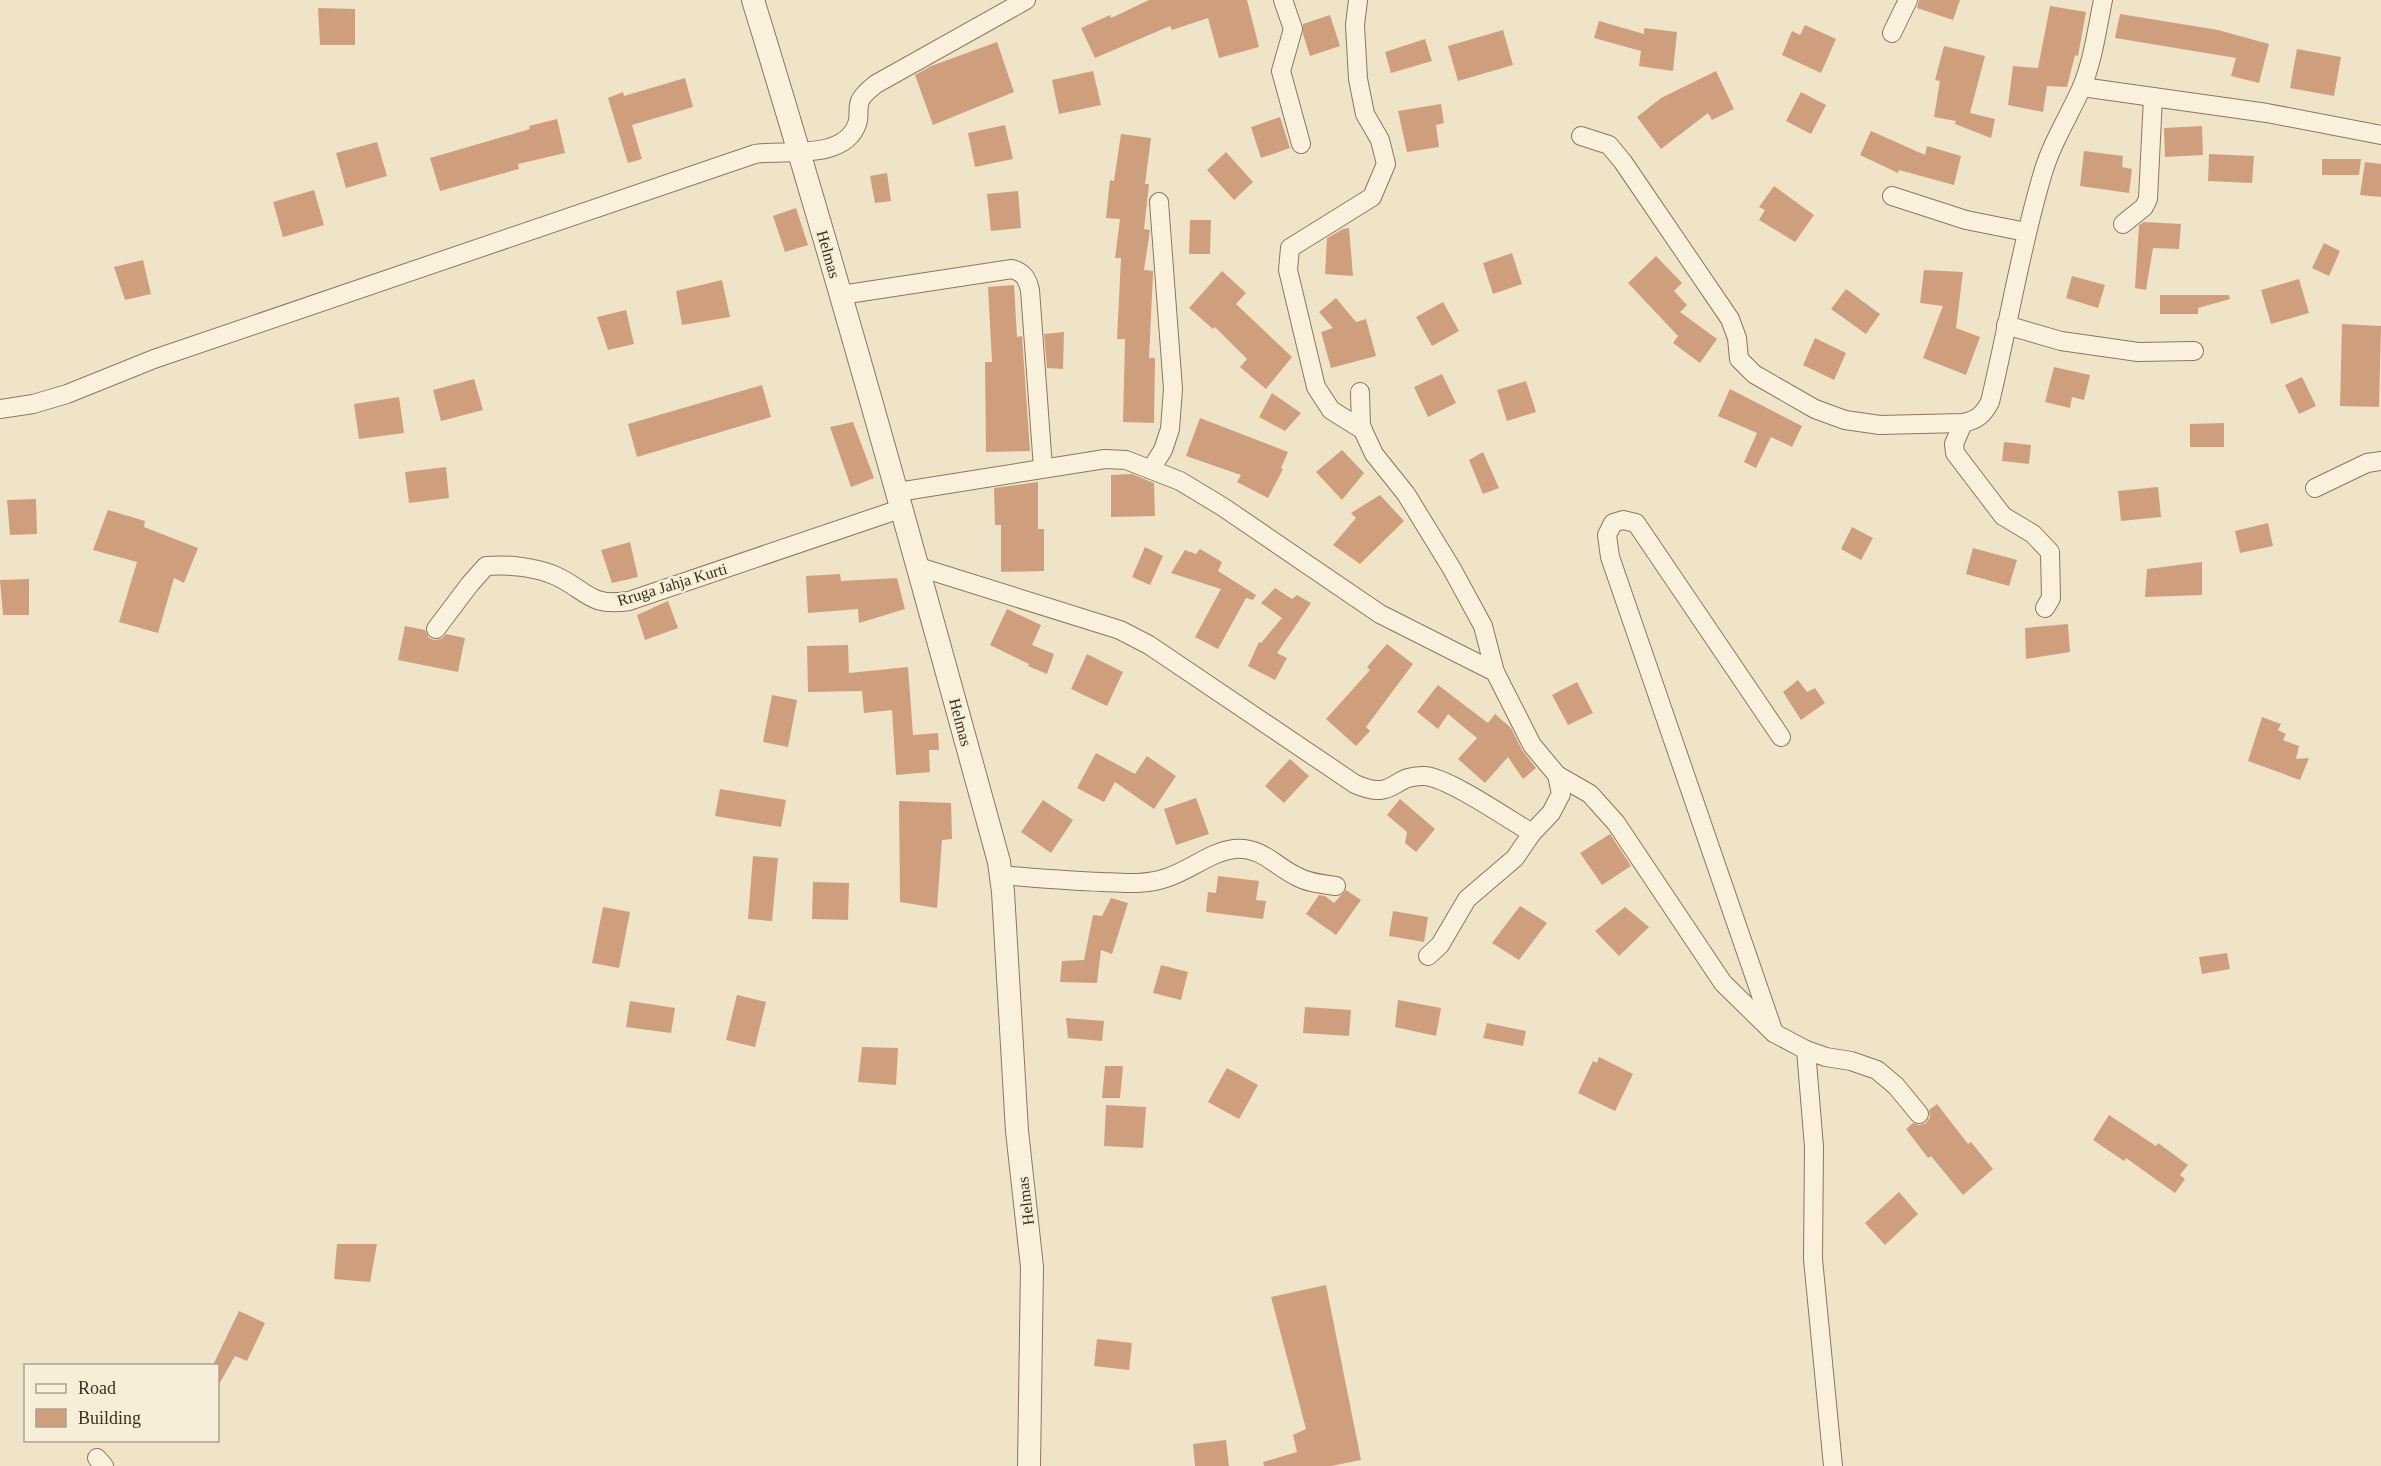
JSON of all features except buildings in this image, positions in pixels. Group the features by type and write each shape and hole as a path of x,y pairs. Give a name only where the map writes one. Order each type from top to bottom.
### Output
{"street":[{"name":"Helmas","path":"753,0 800,152 919,567 1001,875 1017,1131 1032,1267 1029,1466"},
{"path":"0,409 33,404 67,394 154,359 755,154 838,147 850,136 857,124 860,99 876,84 1026,0"},
{"path":"1283,0 1293,29 1281,71 1300,144"},
{"path":"1358,0 1355,25 1358,79 1365,114 1380,140 1386,164 1372,197 1290,248 1288,270 1316,387 1331,410 1363,430"},
{"path":"1892,33 1908,0"},
{"path":"1581,136 1609,145 1623,162 1730,319 1737,338 1739,359 1754,374 1815,409 1845,420 1880,425 1975,421 1984,413 1990,402 2026,232 2057,135 2082,87 2095,43 2103,0"},
{"path":"2082,87 2267,113 2381,135"},
{"path":"2123,224 2144,207 2148,199 2153,97"},
{"path":"1892,196 1966,220 2026,232"},
{"path":"1151,469 1163,450 1170,429 1173,389 1159,202"},
{"path":"841,296 1012,269 1020,272 1027,279 1030,290 1043,468"},
{"path":"2006,325 2061,341 2138,352 2194,351"},
{"path":"1360,392 1363,430 1374,454 1407,494 1483,626 1495,672 1532,745 1557,775 1590,794 1616,823 1723,983 1774,1033 1806,1050 1877,1070 1896,1086 1919,1114"},
{"path":"1963,423 1954,444 1955,453 2002,516 2033,534 2050,552 2051,598 2045,608"},
{"name":"Rruga Jahja Kurti","path":"436,629 486,566 507,564 555,576 591,599 612,604 629,601 900,500 1043,468 1105,459 1126,460 1180,481 1223,507 1380,614 1495,672"},
{"path":"2315,488 2367,463 2381,461"},
{"path":"1774,1033 1610,556 1607,535 1613,523 1623,520 1636,524 1781,737"},
{"path":"919,567 1120,630 1149,645 1355,784 1384,792 1409,777 1425,776 1442,780 1532,833"},
{"path":"1428,956 1440,945 1467,899 1515,858 1532,833 1551,813 1561,794 1557,775"},
{"path":"1001,875 1142,883 1166,878 1235,849 1254,851 1275,860 1295,876 1311,882 1336,886"},
{"path":"1806,1050 1814,1147 1813,1259 1833,1466"}]}
